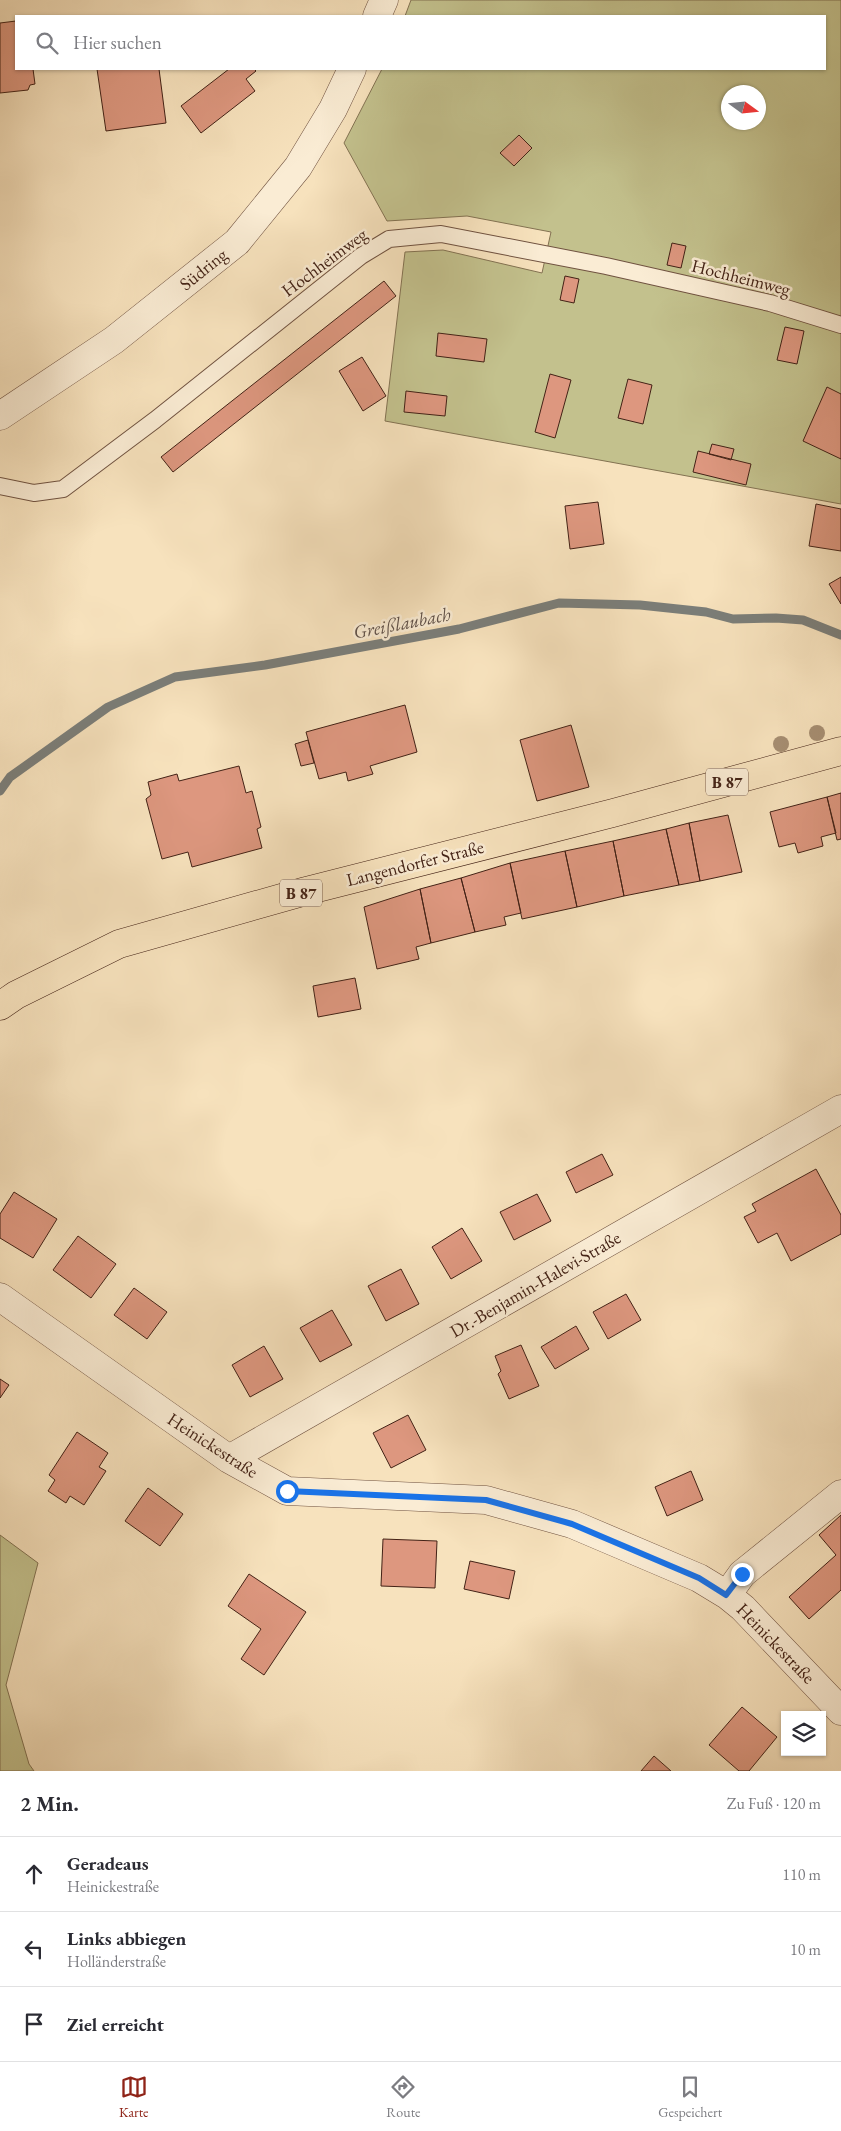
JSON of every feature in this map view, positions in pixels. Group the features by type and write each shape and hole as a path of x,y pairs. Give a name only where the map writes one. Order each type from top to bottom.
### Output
{"main road":[{"name":"Langendorfer Straße","path":"0,1006 16,995 119,944 306,891 614,813 841,751"}],"street":[{"path":"377,15 384,0"},
{"name":"Südring","path":"0,416 114,340 237,242 298,167 333,109 352,70"},
{"name":"Dr.-Benjamin-Halevi-Straße","path":"228,1459 841,1110"},
{"name":"Heinickestraße","path":"0,1297 228,1459 287,1491 486,1500 572,1524 699,1578 743,1608 841,1711"},
{"path":"726,1595 742,1574 841,1494"}],"lane":[{"name":"Hochheimweg","path":"0,486 34,494 63,489 155,420 361,256 389,239 441,234 606,266 760,300 841,326"}],"shaded area":[{"path":"411,0 841,0 841,504 385,421 405,252 443,250 542,273 551,232 467,216 387,221 344,143 381,70 826,70 826,15 405,15"},
{"path":"0,1535 38,1563 6,1685 29,1764 34,1771 0,1771"}],"building":[{"path":"15,21 15,70 33,70 35,84 30,85 28,90 0,93 0,23"},
{"path":"97,70 159,70 166,123 106,131"},
{"path":"228,70 256,71 246,79 255,91 201,133 181,106"},
{"path":"519,135 532,148 514,166 500,153"},
{"path":"672,243 686,246 681,268 667,265"},
{"path":"565,276 579,279 574,303 560,300"},
{"path":"384,281 396,296 173,472 161,457"},
{"path":"785,327 804,331 797,364 777,360"},
{"path":"438,333 487,339 484,362 436,356"},
{"path":"362,357 386,396 363,411 339,371"},
{"path":"550,374 571,380 555,438 535,432"},
{"path":"628,379 652,385 643,424 618,418"},
{"path":"827,387 841,394 841,459 803,441"},
{"path":"406,391 447,396 445,416 404,412"},
{"path":"712,444 734,449 731,460 709,454"},
{"path":"698,451 751,464 746,485 693,472"},
{"path":"598,502 604,544 570,549 565,506"},
{"path":"816,504 841,509 841,551 809,546"},
{"path":"841,577 841,604 829,584"},
{"path":"405,705 417,752 370,766 373,774 348,781 346,772 319,779 306,732"},
{"path":"571,725 589,787 537,801 520,740"},
{"path":"308,740 314,763 301,766 295,744"},
{"path":"239,766 246,793 252,791 261,827 257,829 262,848 192,867 188,852 162,859 146,799 151,795 148,782 177,774 179,781"},
{"path":"841,793 841,839 837,840 827,797"},
{"path":"827,797 836,833 821,837 823,846 798,853 795,843 779,847 770,812"},
{"path":"728,815 742,872 700,881 689,823"},
{"path":"689,823 700,881 679,885 666,829"},
{"path":"666,829 679,885 624,896 613,841"},
{"path":"613,841 624,896 577,907 565,851"},
{"path":"565,851 577,907 522,919 510,863"},
{"path":"510,863 521,913 504,917 506,925 475,932 461,878"},
{"path":"461,878 475,932 431,943 420,889"},
{"path":"420,889 431,943 416,947 419,959 377,969 364,907"},
{"path":"355,978 361,1009 318,1017 313,986"},
{"path":"602,1154 613,1175 576,1193 566,1172"},
{"path":"816,1169 841,1215 841,1234 791,1261 777,1233 758,1243 744,1217 756,1211 752,1204"},
{"path":"14,1192 57,1219 33,1258 0,1238 0,1214"},
{"path":"537,1194 551,1221 514,1240 500,1212"},
{"path":"462,1228 482,1261 451,1279 432,1247"},
{"path":"78,1236 116,1264 91,1298 53,1270"},
{"path":"401,1269 419,1304 386,1321 368,1286"},
{"path":"134,1288 167,1312 147,1339 114,1315"},
{"path":"626,1294 641,1320 608,1339 593,1312"},
{"path":"332,1310 352,1345 320,1362 300,1328"},
{"path":"576,1326 589,1349 555,1369 541,1347"},
{"path":"521,1345 539,1386 509,1399 498,1374 501,1371 495,1356"},
{"path":"264,1346 283,1379 250,1397 232,1365"},
{"path":"0,1379 9,1385 0,1398"},
{"path":"408,1415 426,1450 391,1468 373,1433"},
{"path":"77,1432 108,1453 99,1467 106,1471 84,1505 70,1496 66,1503 48,1491 55,1480 49,1475"},
{"path":"691,1471 703,1500 667,1516 655,1487"},
{"path":"148,1488 183,1514 160,1546 125,1521"},
{"path":"841,1515 841,1590 809,1619 789,1597 836,1555 819,1535"},
{"path":"383,1539 437,1541 435,1588 381,1586"},
{"path":"470,1561 515,1571 509,1599 464,1589"},
{"path":"249,1574 306,1612 264,1675 241,1659 261,1629 228,1606"},
{"path":"742,1707 777,1737 749,1771 739,1771 709,1745"},
{"path":"654,1756 671,1771 641,1771"}],"waterway":[{"name":"Greißlaubach","path":"0,791 10,777 108,707 175,677 265,665 459,629 559,603 640,605 706,612 733,619 776,618 803,620 841,635"}],"route":[{"path":"287,1491 486,1500 572,1524 699,1578 726,1595 742,1574"}]}
